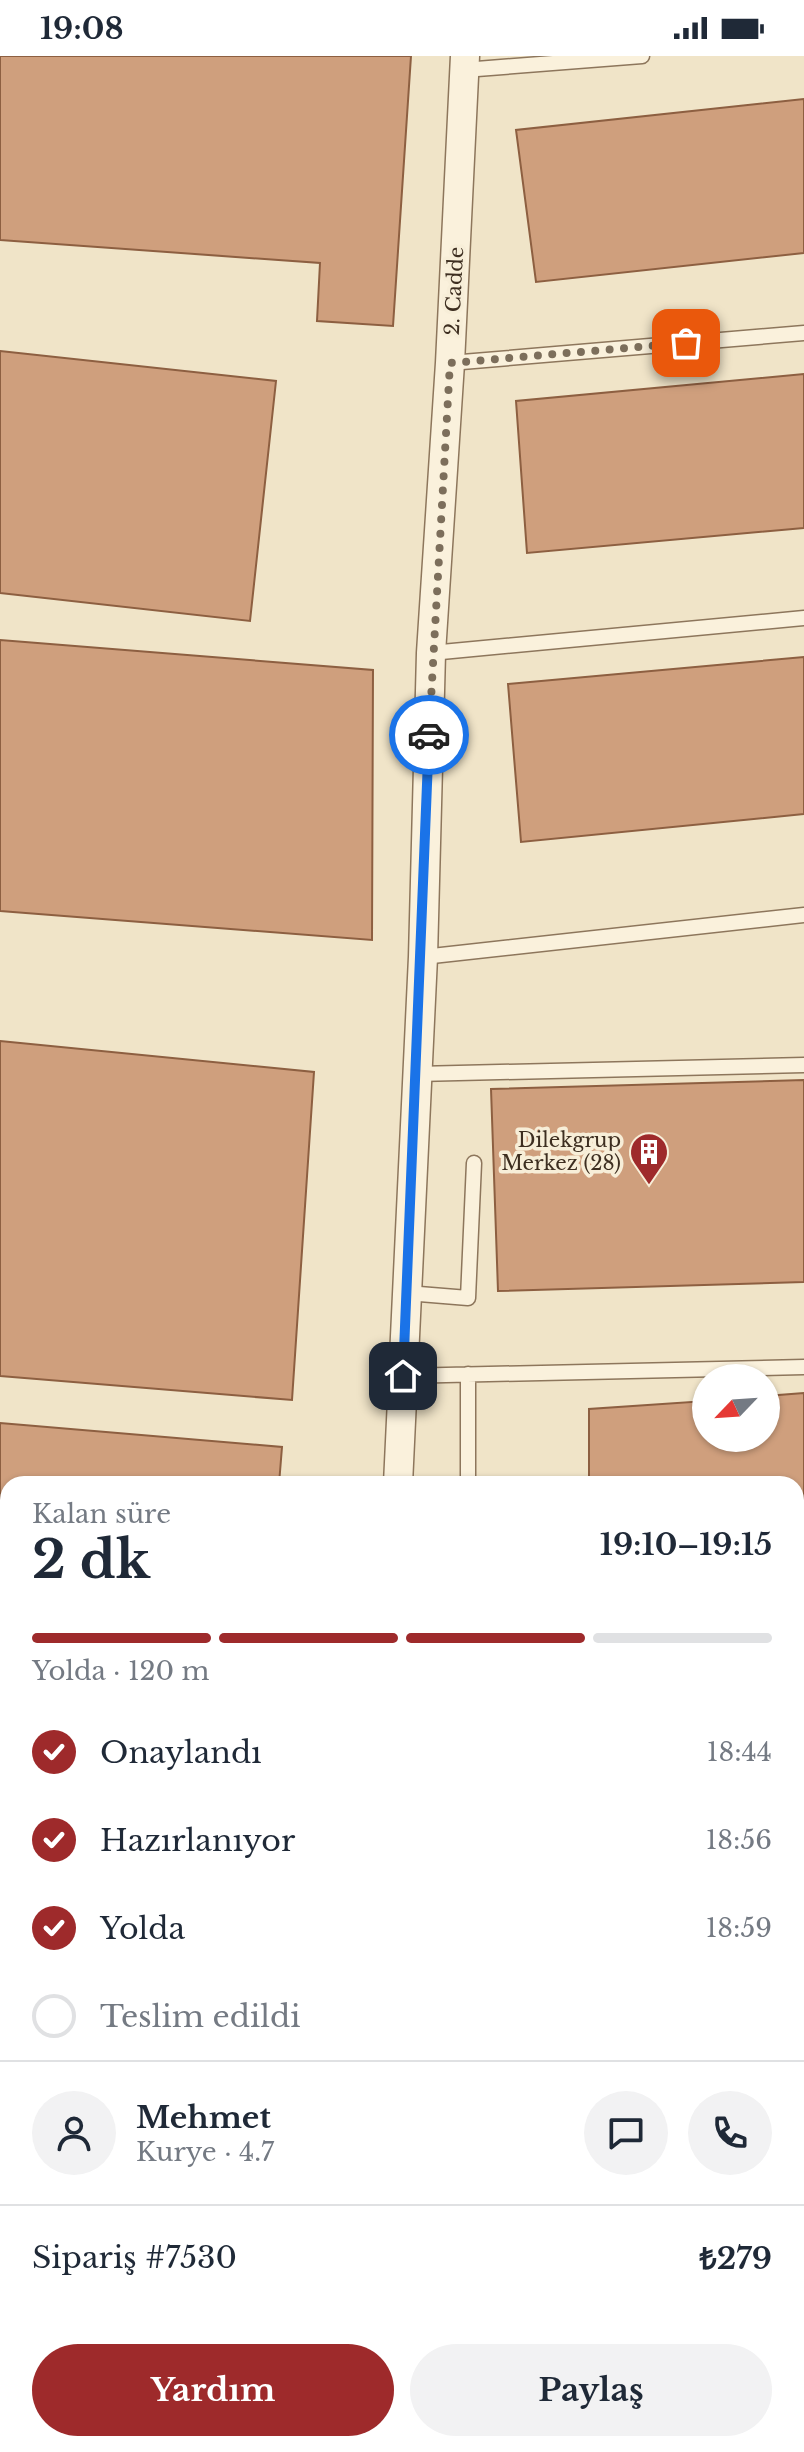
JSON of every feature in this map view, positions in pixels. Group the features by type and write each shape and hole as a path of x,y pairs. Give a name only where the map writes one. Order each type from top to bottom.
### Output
{"street":[{"name":"2. Cadde","path":"398,1476 423,957 431,653 450,363 464,63"}],"lane":[{"path":"464,63 642,56"},
{"path":"450,363 804,333"},
{"path":"431,653 804,618"},
{"path":"423,957 804,915"},
{"path":"417,1074 804,1065"},
{"path":"407,1293 468,1298 474,1163"},
{"path":"403,1376 804,1367"},
{"path":"468,1374 468,1476"}],"building":[{"path":"0,56 411,56 393,326 317,321 320,263 0,240"},
{"path":"804,99 804,253 536,282 516,130"},
{"path":"0,351 276,381 250,621 0,593"},
{"path":"804,374 804,528 527,553 516,401"},
{"path":"0,640 373,670 372,940 0,911"},
{"path":"804,657 804,814 521,842 508,684"},
{"path":"0,1041 314,1072 292,1400 0,1376"},
{"name":"Dilekgrup Merkez (28)","path":"804,1080 804,1282 498,1291 491,1089"},
{"path":"804,1393 804,1476 589,1476 589,1409 692,1402 692,1452 780,1452 780,1395"},
{"path":"0,1423 282,1447 280,1476 0,1476"}],"way so far":[{"path":"429,735 431,653 450,363 686,343"}],"place":[{"name":"Dilekgrup Merkez (28)","path":"649,1186"}],"route":[{"path":"403,1376 423,957 429,735"}]}
